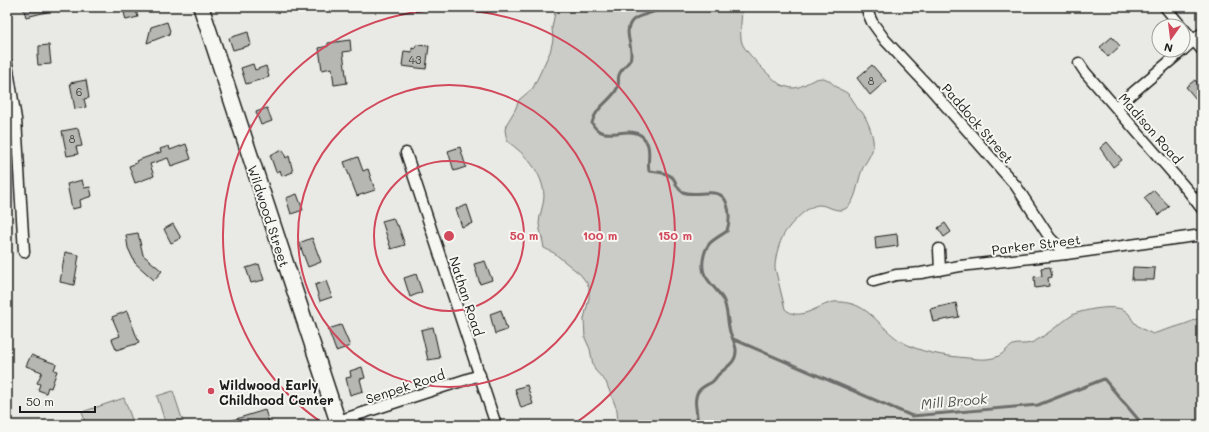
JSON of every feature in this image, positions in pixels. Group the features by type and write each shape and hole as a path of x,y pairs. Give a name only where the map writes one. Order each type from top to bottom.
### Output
{"street":[{"name":"Wildwood Street","path":"201,7 339,423"},
{"path":"1165,7 1174,18"},
{"name":"Paddock Street","path":"868,13 872,22 886,40 1016,186 1050,238 1066,254"},
{"path":"1191,43 1202,33"},
{"path":"1191,37 1202,50"},
{"path":"1116,107 1174,58"},
{"path":"7,64 16,118 24,252"},
{"name":"Madison Road","path":"1080,64 1085,72 1202,209"},
{"name":"Nathan Road","path":"406,153 496,425"},
{"name":"Parker Street","path":"874,281 960,266 1066,254 1202,235"},
{"path":"939,249 940,270"},
{"name":"Senpek Road","path":"339,423 480,375"}],"shaded area":[{"path":"556,7 742,7 742,43 754,59 777,82 781,85 797,88 818,78 824,78 850,96 857,108 862,112 867,122 872,137 873,148 862,170 854,197 849,206 845,209 839,210 822,205 814,206 803,213 784,234 779,245 775,268 785,309 790,313 801,314 834,302 848,303 856,305 869,313 899,340 915,348 941,355 980,359 987,359 1001,355 1013,345 1026,344 1036,341 1074,314 1093,309 1122,309 1128,313 1138,326 1153,334 1185,324 1202,316 1202,425 618,425 617,410 606,382 595,370 590,349 585,338 584,319 589,298 589,287 580,274 554,253 544,248 539,224 544,196 543,187 537,171 532,164 507,141 505,130 506,125 519,100 533,88 550,52 553,40 552,28"},
{"path":"173,391 184,425 166,425 157,396"},
{"path":"124,398 134,425 86,425 82,412"}],"building":[{"path":"23,7 55,7 55,10 26,17"},
{"path":"135,7 138,17 126,20 123,9"},
{"path":"167,22 170,34 147,43 151,27"},
{"path":"248,32 251,45 233,50 229,38"},
{"path":"1112,37 1120,46 1108,57 1100,47"},
{"path":"350,40 351,51 343,52 347,83 334,85 332,68 322,70 319,48 328,46 328,43"},
{"path":"49,45 51,64 38,65 37,55 39,55 39,46"},
{"path":"416,45 429,46 426,69 402,66 404,51 412,52 412,48 415,49"},
{"path":"253,64 255,70 266,66 269,77 246,84 241,68"},
{"path":"872,65 886,81 870,95 857,78"},
{"path":"86,80 89,98 84,99 86,107 75,109 70,83"},
{"path":"1195,80 1202,89 1202,106 1186,87"},
{"path":"267,108 272,121 261,125 256,112"},
{"path":"78,128 82,146 76,147 78,154 67,156 62,131"},
{"path":"1107,142 1122,160 1113,167 1100,148"},
{"path":"186,144 191,159 171,166 168,158 150,164 154,176 135,183 129,166 137,163 136,161 161,152 160,149 169,146 170,150"},
{"path":"460,147 466,167 454,171 448,151"},
{"path":"283,150 286,158 289,156 293,172 282,176 280,170 276,172 270,155"},
{"path":"358,157 363,171 368,169 375,190 357,196 344,162"},
{"path":"82,180 84,188 90,187 92,196 80,200 81,207 72,209 67,184"},
{"path":"1154,190 1169,206 1159,215 1144,198"},
{"path":"297,194 303,210 291,214 286,198"},
{"path":"467,205 473,223 462,227 456,209"},
{"path":"393,218 396,225 398,225 405,245 391,249 382,221"},
{"path":"945,223 951,232 944,237 938,228"},
{"path":"173,224 181,238 171,243 164,229"},
{"path":"138,233 143,255 162,271 154,280 135,263 128,248 126,235"},
{"path":"897,234 898,246 876,249 875,237"},
{"path":"312,238 321,262 308,267 299,243"},
{"path":"65,252 79,255 74,285 60,282"},
{"path":"485,261 492,280 480,284 474,264"},
{"path":"259,264 264,280 251,283 246,268"},
{"path":"1050,267 1052,277 1048,278 1049,286 1035,288 1034,277 1042,276 1041,268"},
{"path":"1133,267 1155,268 1154,280 1132,280"},
{"path":"416,274 422,292 410,297 404,278"},
{"path":"326,281 332,297 320,301 315,285"},
{"path":"956,303 959,317 933,322 930,309"},
{"path":"501,310 507,330 495,334 490,314"},
{"path":"127,311 139,343 116,350 112,339 120,336 112,317"},
{"path":"341,325 350,346 336,351 328,329"},
{"path":"433,327 440,358 428,360 421,330"},
{"path":"31,355 56,364 54,370 57,371 51,388 48,387 46,393 38,390 40,384 37,383 42,372 26,366"},
{"path":"362,367 365,378 360,379 363,391 350,395 346,378 351,377 350,371"},
{"path":"527,385 533,404 521,408 515,389"},
{"path":"265,410 270,425 223,425 223,423"}],"waterway":[{"path":"662,7 659,10 635,18 632,21 628,30 631,50 630,60 618,77 617,89 598,110 592,123 597,130 604,133 628,132 642,136 648,146 649,171 671,176 679,189 683,192 695,194 714,193 724,198 727,204 729,211 729,224 727,231 708,246 703,260 703,269 706,277 725,303 728,324 736,347 736,354 731,364 713,381 699,390 696,396 697,425"},
{"name":"Mill Brook","path":"733,339 912,416 1038,405 1104,379 1143,425"}],"place":[{"name":"Wildwood Early Childhood Center","path":"211,391"}]}
